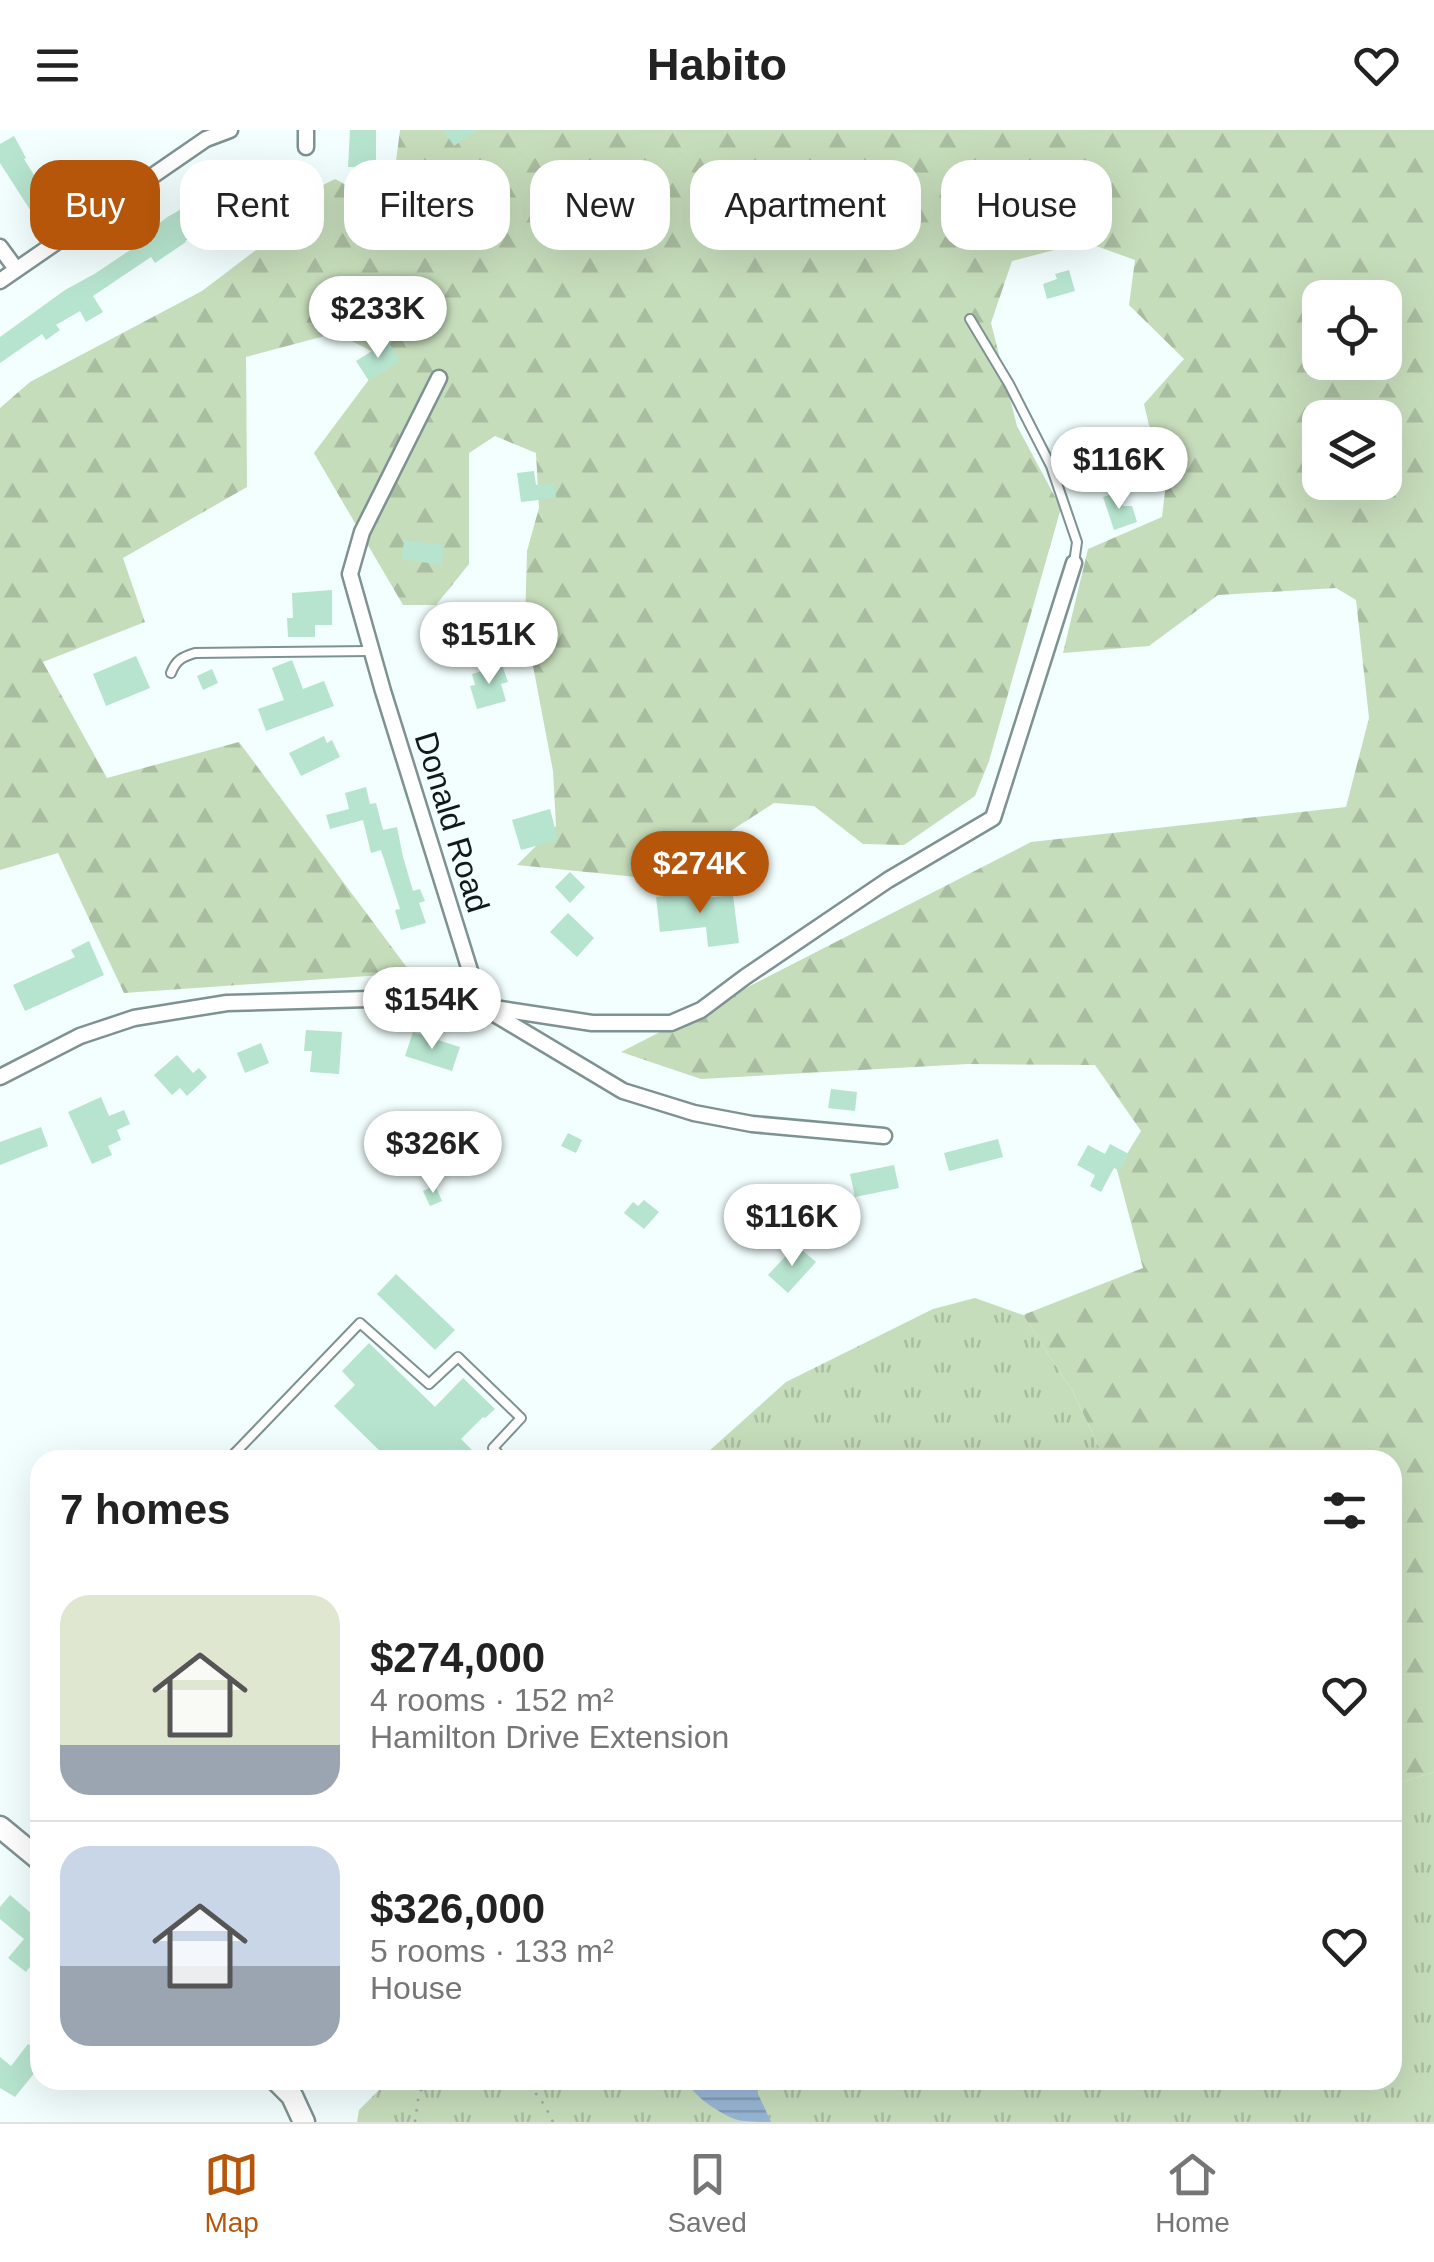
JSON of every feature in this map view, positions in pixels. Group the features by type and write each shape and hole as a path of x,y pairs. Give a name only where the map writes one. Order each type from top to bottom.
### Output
{"street":[{"path":"0,281 203,134 230,130"},
{"path":"306,130 306,147"},
{"path":"0,247 16,269"},
{"name":"Donald Road","path":"439,378 362,532 350,574 370,651 481,1006"},
{"path":"0,1078 80,1036 134,1018 227,1003 406,998 592,1023 671,1023 701,1010 888,880 993,818 1074,562"},
{"path":"481,1006 622,1091 694,1113 752,1124 884,1136"},
{"path":"0,1826 30,1852"},
{"path":"286,2090 304,2122"}],"lane":[{"path":"970,319 1051,466 1077,542 1074,562"},
{"path":"171,672 182,657 195,653 370,651"},
{"path":"243,1450 360,1322 429,1384 458,1357 521,1418 494,1450"}],"path":[{"path":"415,2122 421,2090"},
{"path":"532,2090 552,2122"}],"green space":[{"path":"400,130 1434,130 1434,1772 1402,1782 1402,1450 1100,1450 1073,1392 1023,1315 1143,1268 1117,1170 1141,1131 1095,1065 968,1064 701,1079 621,1052 1031,842 1346,807 1369,718 1356,600 1336,588 1218,595 1149,646 1063,653 1088,549 1162,517 1169,459 1149,425 1144,404 1184,359 1129,305 1135,260 1107,250 1112,250 1112,160 941,160 941,250 1054,250 1012,261 991,323 1017,426 1061,508 989,761 975,796 904,845 863,844 814,806 774,803 732,830 711,871 666,880 517,865 556,826 553,771 525,624 527,551 539,508 536,453 495,436 469,453 469,564 436,605 403,605 314,453 385,358 336,333 246,357 247,487 123,558 145,622 43,662 107,778 239,742 411,973 124,993 58,853 0,870 0,408 30,382 202,291 256,250 324,250 324,184 335,179 344,184 344,250 510,250 510,160 396,160"},
{"path":"975,1298 1023,1315 1073,1392 1100,1450 710,1450 786,1382 933,1309"},
{"path":"1434,1772 1434,2122 357,2122 359,2110 379,2090 1402,2090 1402,1782"}],"water":[{"path":"693,2090 758,2090 771,2122 742,2121"}],"building":[{"path":"350,130 376,130 376,160 348,160"},
{"path":"443,130 478,130 454,146"},
{"path":"14,136 26,158 30,169 30,210 0,163 0,144"},
{"path":"180,210 180,246 155,263 151,257 93,296 103,312 86,322 80,311 56,325 60,330 46,340 42,334 0,363 0,337 65,290 130,250 160,250 160,223"},
{"path":"1069,270 1075,291 1047,299 1043,284 1057,279 1055,274"},
{"path":"388,341 400,361 369,381 356,361"},
{"path":"534,471 536,485 554,483 556,498 521,502 517,473"},
{"path":"1118,492 1123,506 1132,506 1137,522 1114,530 1103,497"},
{"path":"404,540 444,545 441,565 402,559"},
{"path":"332,590 332,625 315,625 315,637 288,637 287,618 293,618 292,593"},
{"path":"136,656 150,688 106,706 93,674"},
{"path":"292,660 303,689 324,681 334,706 266,731 258,709 284,700 272,668"},
{"path":"502,665 508,682 501,684 506,701 477,709 470,686 475,685 472,674"},
{"path":"212,669 218,683 203,690 197,676"},
{"path":"324,736 327,743 332,740 340,757 301,776 289,753"},
{"path":"366,787 370,804 376,803 383,830 397,827 413,891 420,889 425,901 419,903 426,923 401,930 395,910 400,909 381,850 371,853 363,820 330,829 326,815 349,809 345,793"},
{"path":"550,809 558,840 521,850 512,820"},
{"path":"570,872 585,887 570,903 555,887"},
{"path":"705,892 706,898 733,895 739,943 708,947 706,927 660,932 656,897"},
{"path":"568,913 594,938 577,957 550,932"},
{"path":"89,941 104,975 25,1011 13,985 75,957 71,950"},
{"path":"306,1030 342,1032 339,1074 310,1072 312,1051 304,1051"},
{"path":"413,1032 460,1047 452,1071 405,1056"},
{"path":"261,1043 269,1063 245,1073 237,1053"},
{"path":"177,1055 193,1073 199,1068 207,1077 187,1096 180,1088 172,1095 154,1075"},
{"path":"831,1089 857,1092 855,1111 828,1108"},
{"path":"101,1097 109,1116 124,1110 130,1124 117,1130 121,1140 108,1146 112,1155 92,1164 68,1112"},
{"path":"41,1127 48,1146 0,1165 0,1142"},
{"path":"568,1133 582,1140 576,1153 561,1146"},
{"path":"998,1139 1003,1157 949,1171 944,1153"},
{"path":"1110,1144 1129,1154 1120,1171 1114,1168 1101,1192 1090,1186 1095,1175 1077,1165 1088,1145 1105,1154"},
{"path":"894,1165 899,1188 855,1197 850,1174"},
{"path":"435,1185 442,1201 430,1206 423,1191"},
{"path":"644,1200 659,1212 644,1229 624,1213 633,1202 638,1206"},
{"path":"796,1245 816,1262 788,1293 768,1275"},
{"path":"396,1274 455,1330 435,1350 377,1294"},
{"path":"369,1343 435,1407 463,1378 495,1409 461,1439 472,1450 379,1450 334,1406 355,1385 342,1371"},
{"path":"10,1895 30,1912 30,1967 26,1972 8,1958 24,1939 0,1919 0,1907"},
{"path":"30,2046 30,2078 15,2097 0,2088 0,2057 11,2066"}]}
